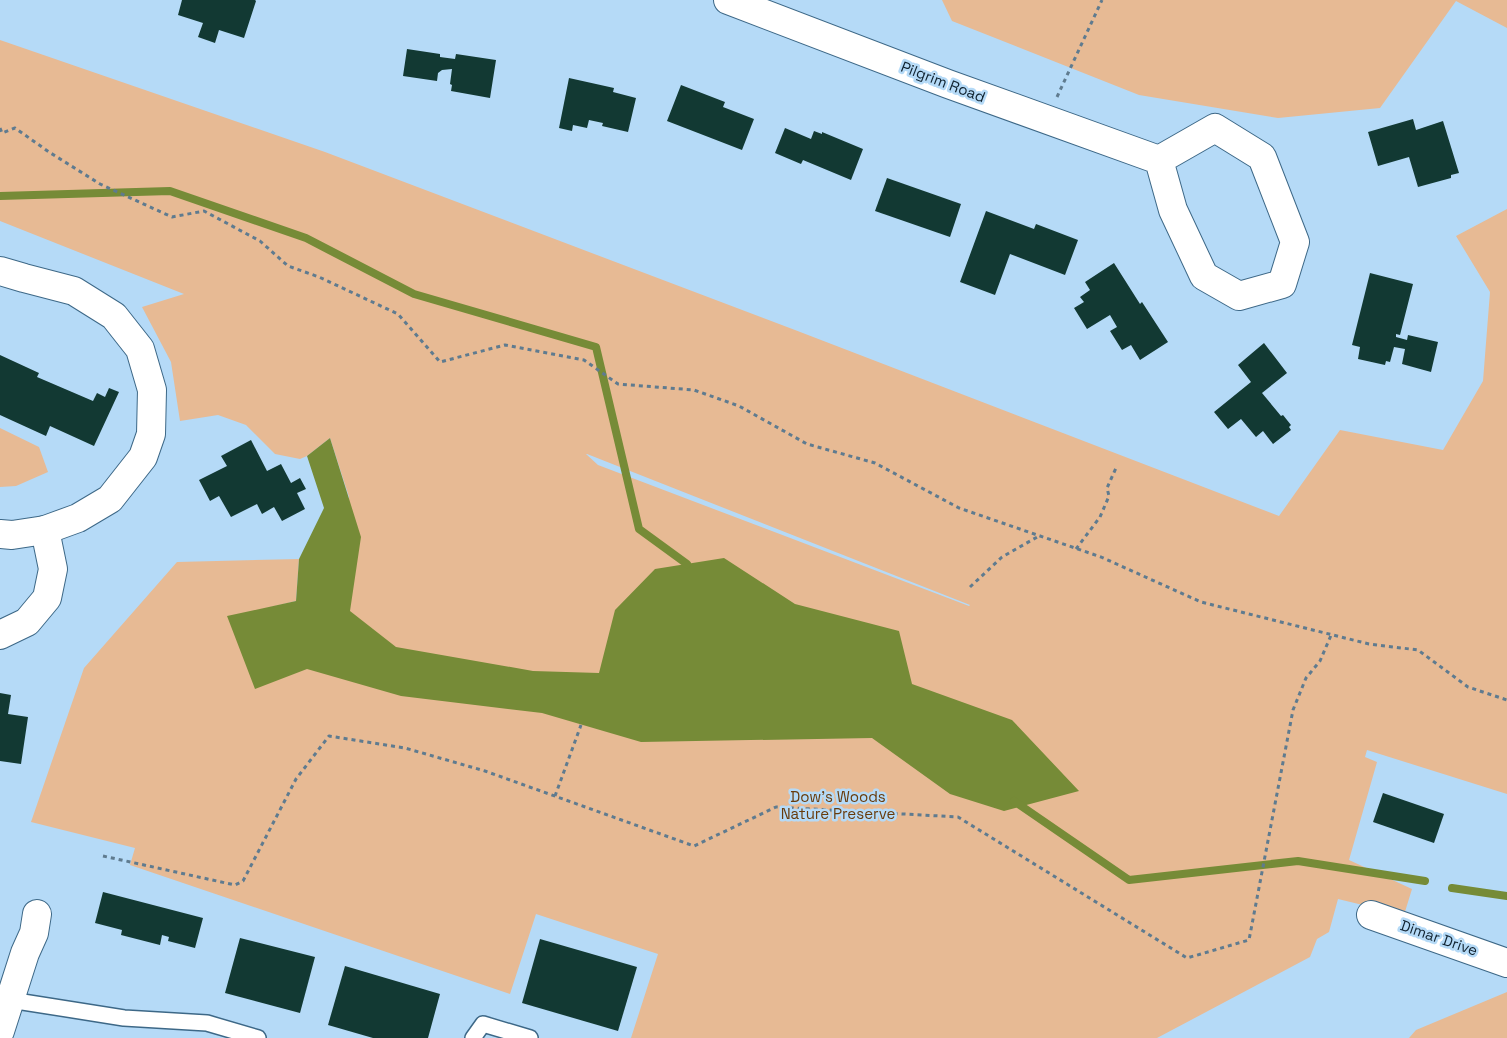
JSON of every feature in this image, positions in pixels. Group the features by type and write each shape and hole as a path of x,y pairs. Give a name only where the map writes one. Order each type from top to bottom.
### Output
{"street":[{"name":"Pilgrim Road","path":"728,0 948,84 1159,160"},
{"path":"1215,128 1262,157 1295,242 1282,284 1239,296 1204,276 1173,210 1159,160 1215,128"},
{"path":"0,271 74,291 114,316 140,349 152,390 151,434 143,457 110,499 78,518 45,530 12,535 0,534"},
{"path":"0,635 27,622 47,598 53,569 45,530"},
{"path":"0,1031 25,953 34,933 37,914"},
{"name":"Dimar Drive","path":"1370,914 1507,963"}],"lane":[{"path":"10,1000 124,1018 207,1023 258,1038"},
{"path":"473,1038 483,1024 530,1038"}],"path":[{"path":"1047,120 1102,0"},
{"path":"0,128 2,133 15,128 100,184 172,217 204,211 260,241 288,266 398,314 440,362 505,345 584,360 618,384 694,390 739,406 807,444 875,463 958,508 1101,557 1201,602 1332,633 1369,644 1418,650 1468,687 1507,700"},
{"path":"1076,549 1100,516 1109,496 1107,488 1116,468"},
{"path":"970,588 1002,557 1040,536"},
{"path":"103,856 236,885 243,881 296,779 329,736 405,748 485,771 694,846 776,807 958,817 1187,958 1249,940 1292,710 1306,678 1320,661 1332,633"},
{"path":"555,796 581,725"}],"green space":[{"path":"942,0 1507,0 1507,28 1456,1 1380,108 1278,118 1139,95 952,21"},
{"name":"Dow's Woods Nature Preserve","path":"0,40 325,152 1279,516 1340,430 1443,450 1483,381 1490,292 1456,236 1507,209 1507,794 1367,750 1365,757 1377,762 1349,860 1412,889 1404,915 1338,899 1329,932 1317,939 1310,957 1157,1038 631,1038 658,954 536,914 510,994 130,865 135,848 31,822 84,668 177,562 299,559 296,601 267,608 309,621 349,497 330,438 307,456 300,459 275,454 246,425 218,415 180,421 171,362 142,307 184,294 0,221","holes":["586,454 970,605 598,465"]},
{"path":"0,428 39,447 48,472 16,486 0,487"},
{"path":"1507,992 1507,1038 1409,1038 1416,1030"}],"shaded area":[{"path":"330,438 361,537 350,611 396,647 533,671 599,673 615,610 655,569 724,558 795,604 899,631 912,684 1012,720 1079,791 1004,811 950,794 872,738 641,742 542,713 401,696 307,669 255,689 227,616 296,601 299,559 324,508 307,456"}],"building":[{"path":"182,0 256,1 244,38 219,30 215,43 198,37 203,23 178,15"},
{"path":"407,49 440,54 440,57 455,59 456,54 496,60 490,98 451,91 452,69 442,70 438,73 437,81 403,76"},
{"path":"569,78 614,88 613,92 636,98 628,132 602,126 603,123 589,120 587,128 573,125 572,131 559,128"},
{"path":"681,85 725,102 723,107 754,119 742,150 667,121"},
{"path":"1413,119 1416,130 1443,121 1459,173 1451,175 1451,178 1418,187 1409,157 1378,166 1368,132"},
{"path":"785,128 811,139 814,131 822,134 822,132 863,149 851,180 803,160 801,164 775,153"},
{"path":"887,178 961,204 950,237 875,211"},
{"path":"986,211 1034,229 1036,224 1078,240 1065,275 1010,254 995,295 960,282"},
{"path":"1114,263 1140,304 1142,302 1168,342 1140,360 1131,345 1122,350 1110,331 1117,327 1110,315 1087,329 1074,308 1084,302 1080,297 1090,290 1085,282"},
{"path":"1370,273 1413,284 1400,335 1396,334 1396,337 1407,340 1408,335 1438,342 1431,372 1402,364 1405,349 1394,347 1390,362 1386,361 1385,365 1358,359 1360,347 1352,345"},
{"path":"1264,343 1287,373 1262,393 1291,425 1289,427 1291,430 1273,444 1263,431 1256,437 1241,419 1228,429 1214,412 1251,382 1238,365"},
{"path":"0,355 39,373 37,377 93,401 97,393 105,397 109,388 119,392 94,446 50,426 46,436 0,415"},
{"path":"251,440 267,471 281,464 291,483 300,478 306,489 297,493 305,509 282,521 274,507 262,514 257,504 231,517 219,496 210,501 199,480 227,466 221,456"},
{"path":"0,693 11,695 8,714 28,717 21,764 0,761"},
{"path":"1383,793 1444,814 1434,843 1373,822"},
{"path":"103,892 203,918 195,948 168,941 169,937 162,935 160,945 121,935 122,930 95,923"},
{"path":"240,938 315,957 300,1013 225,993"},
{"path":"540,939 637,967 618,1031 522,1003"},
{"path":"345,966 440,994 428,1038 373,1038 328,1025"}],"waterway":[{"path":"0,196 170,191 306,238 414,294 596,347 639,529 687,564"},
{"path":"1014,801 1129,880 1298,861 1425,881"},
{"path":"1452,888 1507,896"}]}
